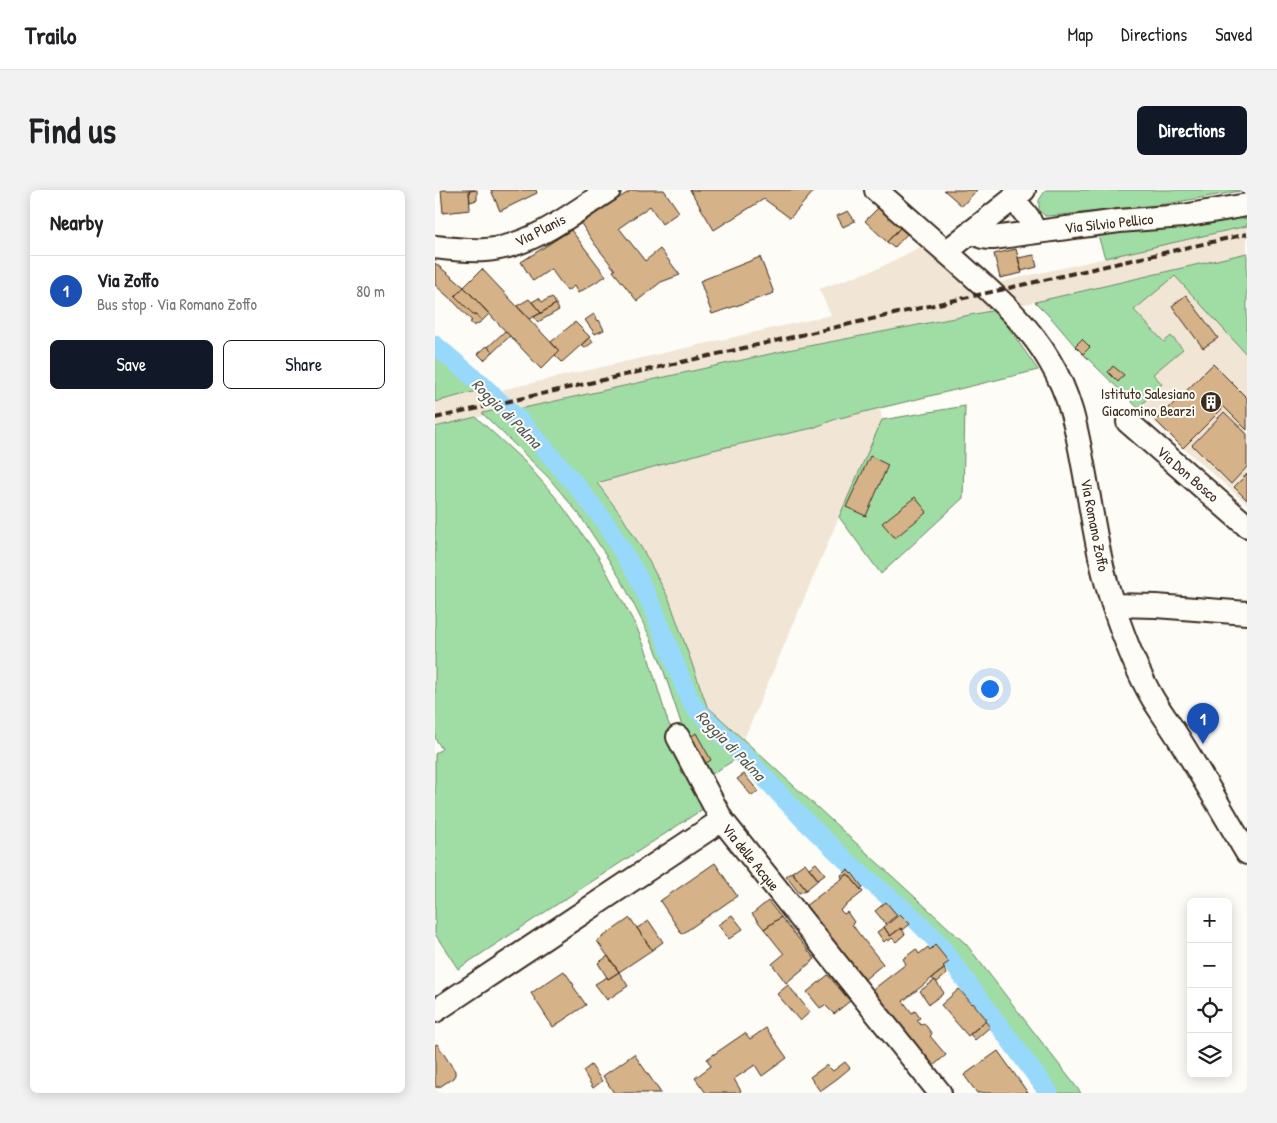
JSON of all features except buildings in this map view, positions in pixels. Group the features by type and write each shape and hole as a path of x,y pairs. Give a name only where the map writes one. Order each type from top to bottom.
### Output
{"street":[{"name":"Via Planis","path":"435,247 485,250 526,241 609,190"},
{"path":"876,190 950,249"},
{"path":"893,190 950,249"},
{"path":"950,249 1018,194 1022,209 1035,232"},
{"name":"Via Silvio Pellico","path":"972,231 977,236 993,238 1119,221 1183,216 1247,204"},
{"name":"Via Romano Zoffo","path":"950,249 1030,332 1056,372 1068,397 1077,428 1106,583 1120,605 1181,742 1247,853"},
{"name":"Via Romano Zoffo","path":"950,249 1051,337 1062,352 1075,378 1085,408 1111,544 1120,605"},
{"name":"Via Don Bosco","path":"1128,422 1247,526"},
{"path":"1120,605 1247,613"},
{"path":"679,737 722,820"},
{"name":"Via delle Acque","path":"435,1012 722,820 940,1093"}],"shaded area":[{"path":"1247,226 1247,504 1138,408 1075,346 1035,302 788,350 519,409 514,407 482,413 484,416 435,427 435,402 477,391 482,397 504,393 501,390 831,315 819,289 879,268 926,244 974,288"},
{"path":"880,408 882,420 744,739 707,706 669,599 644,552 621,515 597,483 713,450 813,428 836,419"}],"green space":[{"path":"1046,190 1246,190 1166,204 1045,216 1039,210 1039,200"},
{"path":"1247,209 1247,226 1105,258 1096,229"},
{"path":"1247,253 1247,355 1175,276 1134,310 1164,342 1171,336 1183,349 1153,374 1162,384 1138,408 1083,354 1090,347 1082,339 1075,346 1035,302"},
{"path":"996,310 1038,370 836,419 813,428 713,450 597,483 621,515 644,552 669,599 707,706 966,944 1081,1093 1056,1093 943,941 851,858 699,707 642,572 593,497 510,407 519,409 788,350"},
{"path":"435,355 477,391 435,402"},
{"path":"965,406 963,498 881,574 839,517 882,420"},
{"path":"496,410 517,429 568,483 601,529 641,597 659,636 681,695 690,710 739,757 709,776 685,735 660,660 623,583 579,514 548,477 482,413"},
{"path":"476,417 525,462 558,500 598,556 637,628 647,653 668,722 709,805 458,969 435,934 435,754 442,749 435,738 435,427"}],"waterway":[{"name":"Roggia di Palma","path":"435,345 481,384 523,424 576,485 605,522 637,575 655,612 693,706 745,757 805,821 851,865 914,918 935,939 1049,1093"}],"railway":[{"path":"435,418 1247,234"}],"place":[{"name":"Istituto Salesiano Giacomino Bearzi","path":"1211,402"},
{"name":"Via Zoffo","path":"1203,744"}]}
